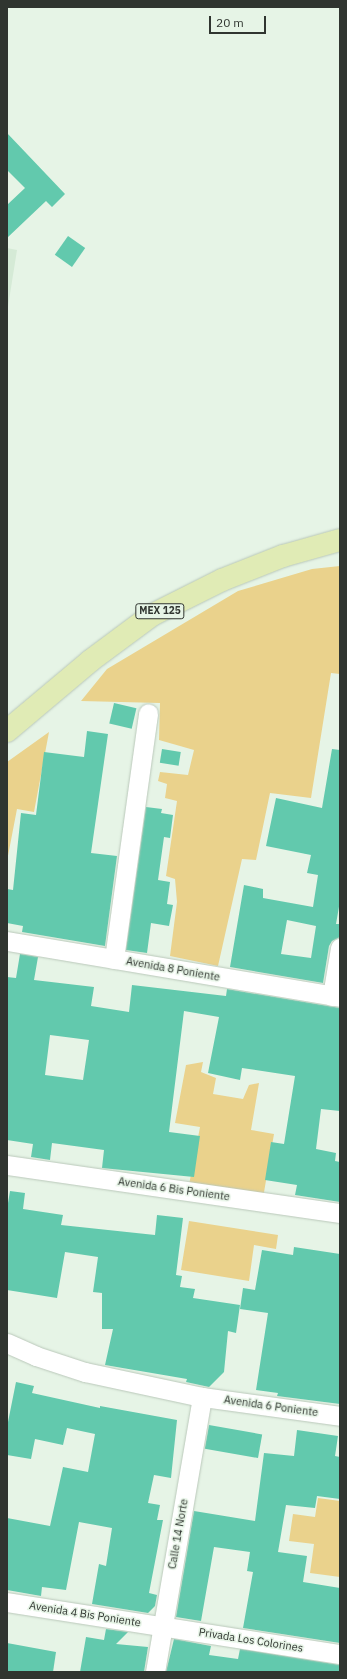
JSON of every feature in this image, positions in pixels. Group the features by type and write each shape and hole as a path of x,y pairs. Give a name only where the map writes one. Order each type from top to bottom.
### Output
{"main road":[{"name":"MEX 125","path":"7,731 90,661 152,615 235,574 283,556 340,540"}],"street":[{"path":"114,959 148,713"},
{"name":"Avenida 8 Poniente","path":"7,941 336,997"},
{"path":"336,997 340,948"},
{"name":"Avenida 6 Bis Poniente","path":"7,1165 340,1213"},
{"path":"7,1343 36,1356 85,1372 202,1397"},
{"name":"Avenida 6 Poniente","path":"202,1397 340,1416"},
{"name":"Calle 14 Norte","path":"156,1672 162,1626 202,1397"},
{"name":"Avenida 4 Bis Poniente","path":"7,1602 162,1626"},
{"name":"Privada Los Colorines","path":"162,1626 340,1654"}],"shaded area":[{"path":"7,248 17,250 7,313"},
{"path":"340,566 340,674 331,673 311,798 270,793 256,860 242,859 218,966 170,956 177,902 175,879 166,876 177,801 165,798 167,784 158,781 160,772 188,775 194,750 159,740 160,703 81,701 107,669 238,591 312,569"},
{"path":"49,732 34,812 17,809 7,861 7,762"},
{"path":"203,1062 201,1072 216,1078 213,1094 243,1099 249,1085 259,1083 251,1130 274,1134 263,1198 189,1185 200,1127 175,1123 186,1065"},
{"path":"189,1221 278,1235 276,1249 254,1245 249,1281 181,1270"},
{"path":"318,1498 340,1501 340,1577 310,1573 314,1544 289,1541 293,1514 315,1517"}],"building":[{"path":"7,133 65,194 52,207 46,201 7,238 7,205 25,188 7,170"},
{"path":"68,236 85,248 72,267 55,255"},
{"path":"114,703 136,708 132,729 109,723"},
{"path":"87,731 108,734 91,853 117,856 105,946 22,932 23,926 7,923 7,889 13,890 21,813 36,815 44,752 84,757"},
{"path":"162,749 181,752 179,766 160,763"},
{"path":"332,749 340,750 340,901 336,924 340,924 340,937 332,941 329,946 323,983 230,967 244,885 263,889 263,898 313,907 318,875 307,873 311,855 266,846 276,798 322,808","holes":["287,920 316,926 311,958 281,954"]},
{"path":"146,807 162,809 161,813 173,815 170,838 164,837 158,880 170,882 167,904 173,905 169,926 151,923 147,953 126,950"},
{"path":"20,954 38,957 34,980 94,987 91,1006 129,1012 132,985 226,996 227,989 340,1008 340,1111 321,1109 316,1149 336,1153 335,1161 340,1162 340,1202 295,1195 297,1185 265,1180 271,1142 284,1144 295,1076 242,1068 240,1080 208,1073 219,1017 184,1011 169,1132 200,1136 194,1177 102,1168 104,1150 52,1143 50,1160 31,1157 33,1144 7,1140 7,977 16,978","holes":["50,1035 89,1040 83,1080 45,1075"]},
{"path":"10,1191 25,1193 23,1209 63,1215 61,1225 155,1235 157,1215 183,1218 176,1275 182,1276 180,1287 195,1289 193,1298 240,1305 236,1333 228,1331 224,1372 209,1387 186,1382 187,1379 105,1365 113,1329 102,1329 102,1293 93,1292 98,1257 65,1252 57,1298 7,1290 7,1209"},
{"path":"294,1247 340,1254 340,1404 277,1396 278,1393 256,1390 268,1313 240,1309 243,1288 255,1290 262,1250 293,1255"},
{"path":"16,1382 34,1386 32,1393 100,1408 100,1406 177,1420 171,1478 154,1475 148,1503 160,1505 157,1520 163,1520 149,1593 157,1595 155,1606 148,1613 92,1604 99,1564 106,1566 112,1528 79,1522 66,1590 42,1587 41,1596 7,1590 7,1518 50,1526 63,1467 88,1472 95,1434 67,1428 63,1445 35,1439 31,1459 7,1455 7,1427"},
{"path":"209,1425 262,1434 258,1458 205,1449"},
{"path":"297,1430 338,1436 335,1456 340,1457 340,1499 317,1496 315,1508 286,1505 278,1552 307,1556 303,1582 340,1588 340,1643 243,1628 253,1572 247,1571 250,1552 214,1547 201,1621 176,1617 194,1511 255,1521 264,1453 294,1456"},
{"path":"106,1629 128,1632 116,1644 148,1647 144,1672 80,1672 86,1637 104,1640"},
{"path":"174,1639 211,1646 209,1655 238,1659 240,1649 340,1665 340,1672 166,1672"},
{"path":"7,1643 56,1652 53,1672 7,1672"}]}
